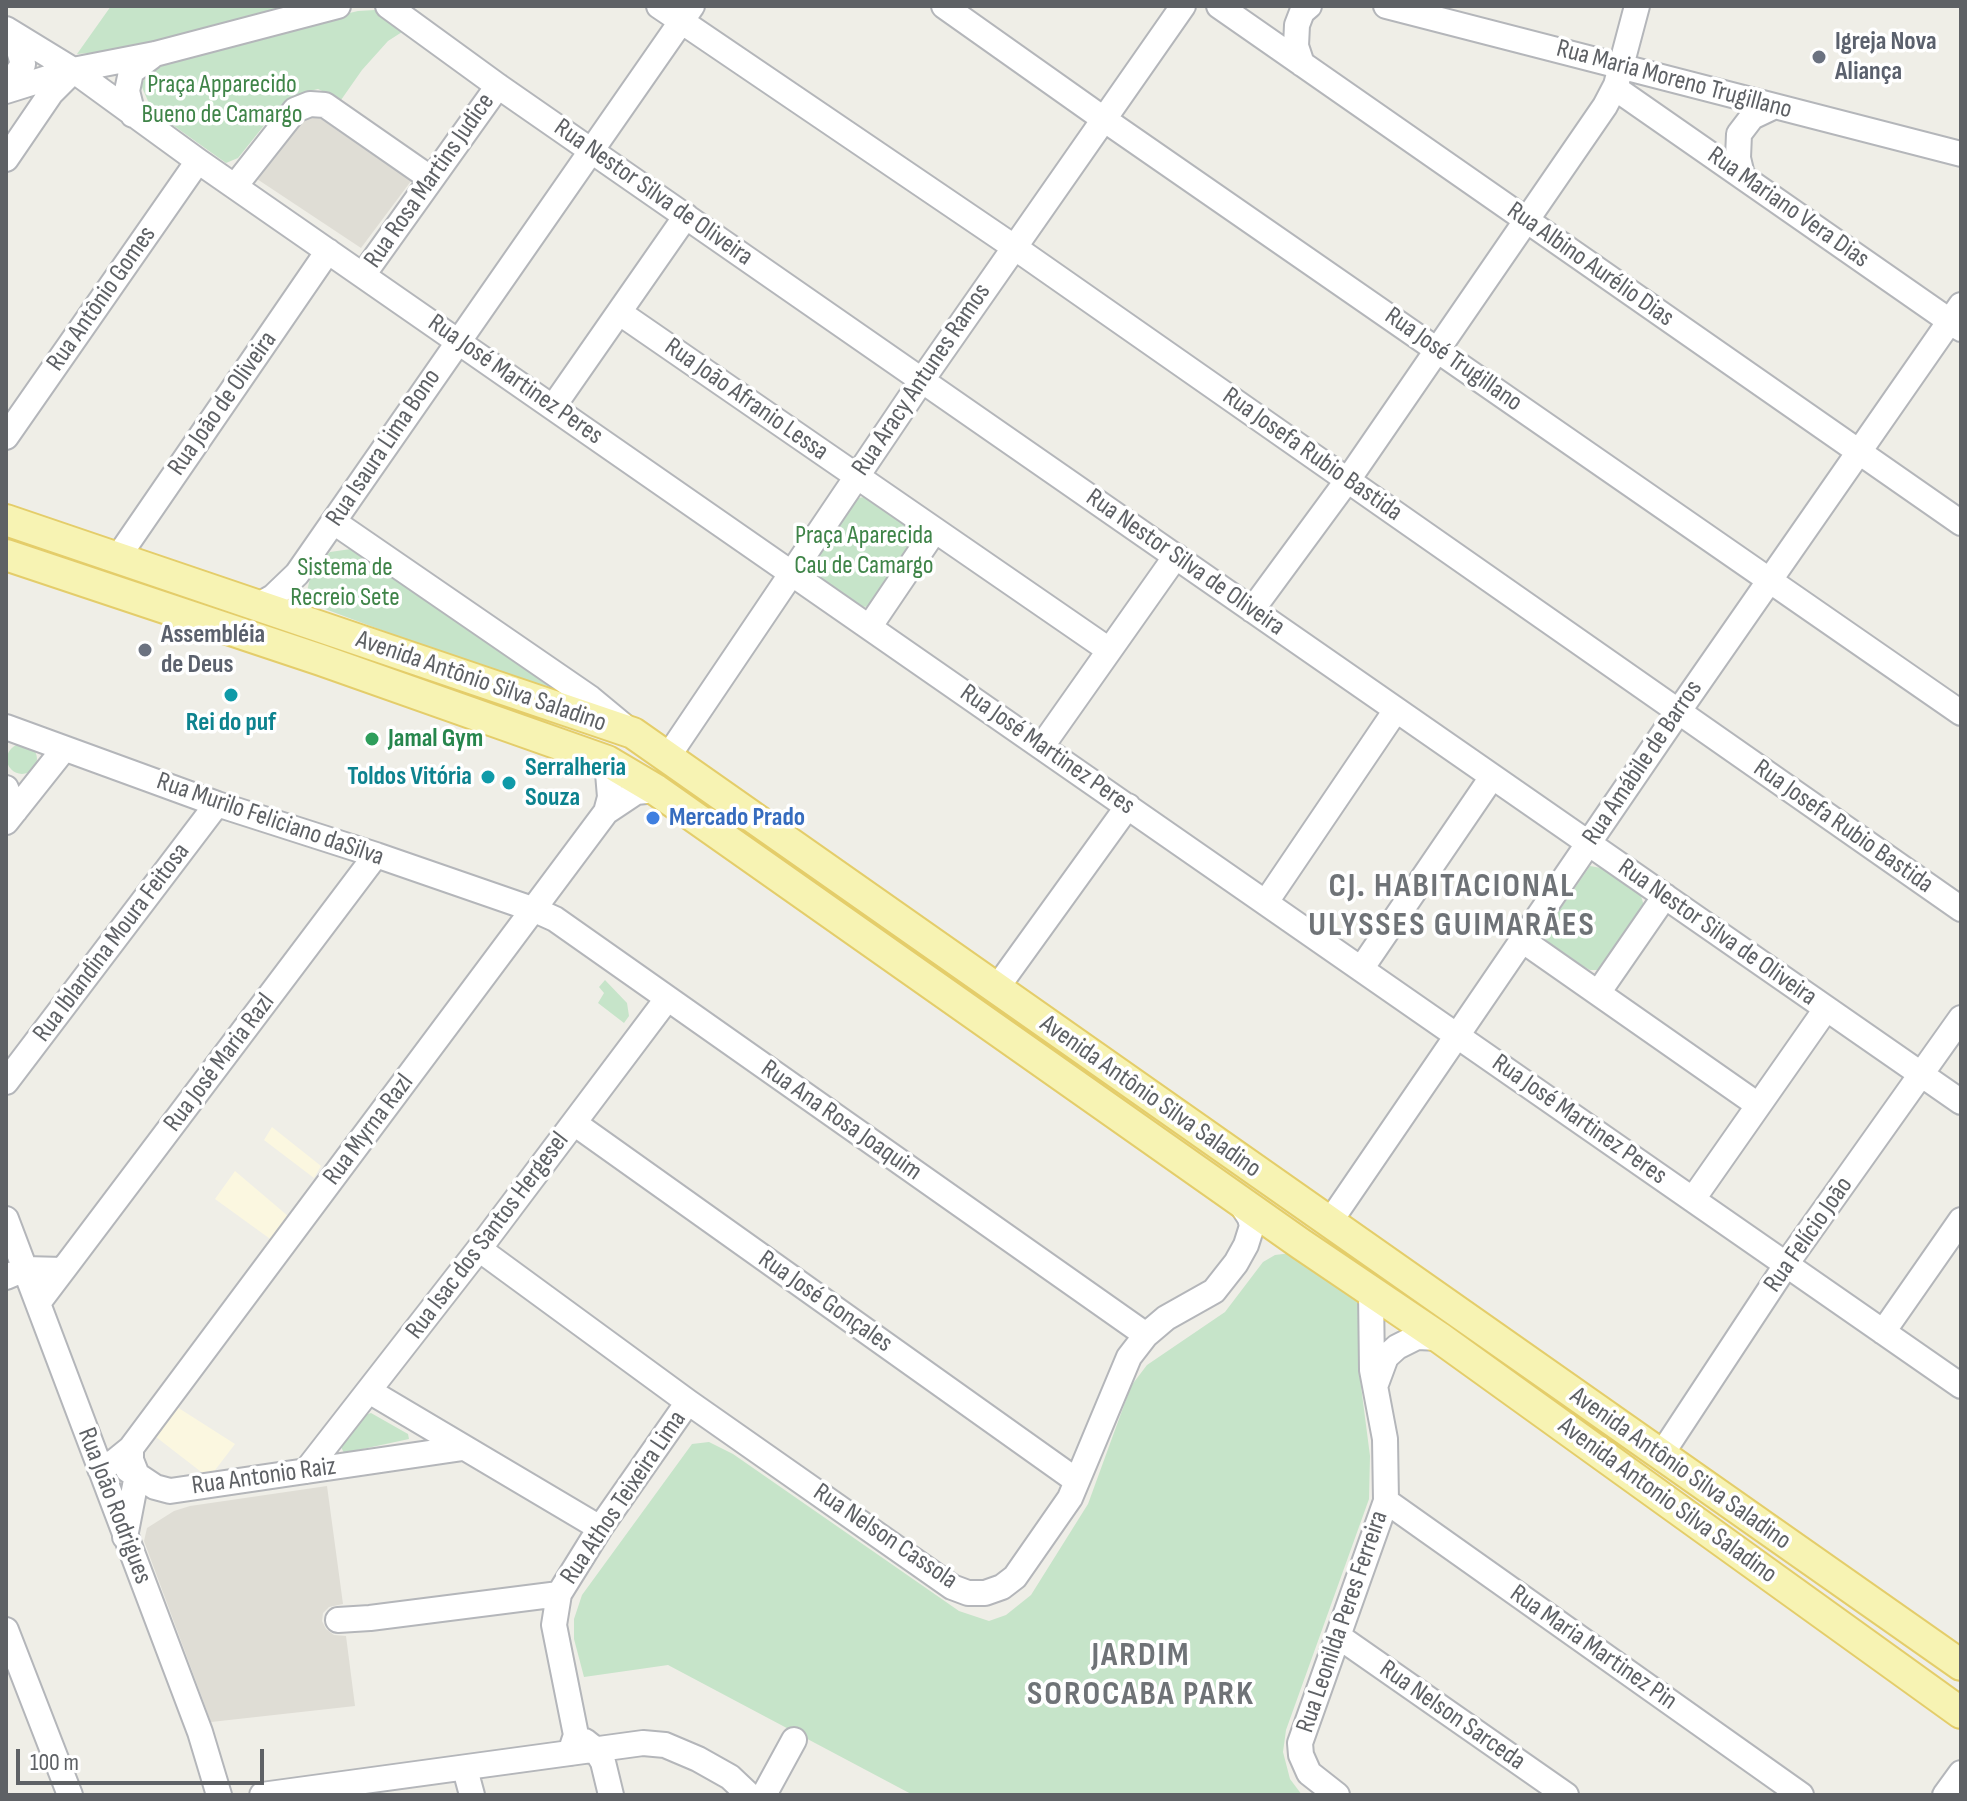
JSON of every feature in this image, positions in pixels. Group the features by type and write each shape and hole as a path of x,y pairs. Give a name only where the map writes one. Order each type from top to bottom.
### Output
{"main road":[{"path":"6,520 294,617 294,636 321,660"},
{"name":"Avenida Antônio Silva Saladino","path":"6,555 321,660 607,761 656,790 1371,1293"},
{"name":"Avenida Antônio Silva Saladino","path":"294,617 633,733 1961,1665"},
{"name":"Avenida Antonio Silva Saladino","path":"1371,1293 1440,1338 1961,1713"},
{"path":"1503,1383 1627,1457 1648,1460 1661,1455"}],"street":[{"path":"6,91 73,70 155,54 338,6"},
{"name":"Rua Nestor Silva de Oliveira","path":"388,6 408,14 498,86 1961,1102"},
{"name":"Rua Josefa Rubio Bastida","path":"659,6 686,13 1014,247 1961,909"},
{"name":"Rua José Trugillano","path":"944,6 1961,713"},
{"name":"Rua Aracy Antunes Ramos","path":"667,758 856,476 1183,6"},
{"name":"Rua Albino Aurélio Dias","path":"1219,6 1961,523"},
{"path":"1302,64 1296,46 1297,25 1302,12 1309,6"},
{"name":"Rua Maria Moreno Trugillano","path":"1386,6 1618,77 1773,107 1961,154"},
{"path":"1252,610 1347,480 1527,221 1618,77 1637,6"},
{"name":"Rua Isaura Lima Bono","path":"259,605 268,601 297,574 686,13"},
{"name":"Rua José Martinez Peres","path":"6,29 73,70 198,161 1961,1386"},
{"name":"Rua José Martinez Peres","path":"6,29 18,47 23,64 6,91"},
{"path":"133,115 127,91 131,72 155,54"},
{"path":"6,159 51,93 73,70"},
{"name":"Rua Mariano Vera Dias","path":"1618,77 1742,175 1957,319"},
{"name":"Rua Rosa Martins Judice","path":"363,275 498,86"},
{"path":"235,186 295,110 310,104 325,105 430,178"},
{"path":"1742,175 1738,158 1739,134 1752,117 1773,107"},
{"name":"Rua Antônio Gomes","path":"6,437 198,161"},
{"path":"553,407 686,216"},
{"name":"Rua João de Oliveira","path":"118,557 328,251"},
{"name":"Rua João Afranio Lessa","path":"620,313 1109,650"},
{"name":"Rua Amábile de Barros","path":"1329,1223 1858,452 1957,319"},
{"path":"334,522 590,698 633,733"},
{"path":"870,626 935,530"},
{"path":"1042,746 1176,556"},
{"path":"294,617 297,574"},
{"path":"1266,902 1396,710"},
{"name":"Rua Murilo Feliciano daSilva","path":"6,727 217,804 535,910"},
{"path":"10,817 64,749"},
{"path":"606,812 610,797 607,761"},
{"path":"1361,969 1492,777"},
{"path":"6,788 10,817"},
{"name":"Rua Myrna Razl","path":"106,1451 535,910 606,812 636,792 656,790"},
{"name":"Rua Iblandina Moura Feitosa","path":"6,1082 217,804"},
{"path":"996,989 1128,806"},
{"name":"Rua José Maria Razl","path":"38,1303 376,855"},
{"path":"1598,993 1665,896"},
{"name":"Rua Ana Rosa Joaquim","path":"535,910 555,919 1146,1335"},
{"path":"1522,940 1758,1105"},
{"name":"Rua Isac dos Santos Hergesel","path":"306,1471 479,1249 667,999"},
{"path":"1693,1199 1826,1009"},
{"name":"Rua Felício João","path":"1661,1455 1787,1265 1961,1018"},
{"name":"Rua José Gonçales","path":"574,1123 1077,1481"},
{"name":"Rua Nelson Cassola","path":"479,1249 688,1402 952,1587 968,1593 985,1593 1002,1587 1015,1577 1070,1498 1129,1357 1146,1335 1166,1318 1214,1291 1236,1263 1252,1226 1239,1201"},
{"name":"Rua João Rodrigues","path":"6,1219 16,1273 38,1303 106,1451 127,1526 200,1732 219,1795"},
{"path":"1883,1332 1957,1233"},
{"name":"Rua Nelson Cassola","path":"1236,1263 1265,1244 1289,1241 1301,1244"},
{"path":"16,1273 63,1270"},
{"name":"Rua Leonilda Peres Ferreira","path":"1337,1795 1309,1773 1301,1755 1300,1743 1386,1501 1385,1439 1372,1370 1371,1293"},
{"path":"1376,1387 1386,1357 1397,1347 1417,1337 1440,1338"},
{"path":"369,1391 600,1528"},
{"name":"Rua Athos Teixeira Lima","path":"611,1795 603,1762 580,1745 554,1625 559,1594 600,1528 688,1402"},
{"path":"424,1454 432,1442 431,1429"},
{"name":"Rua Antonio Raiz","path":"137,1475 155,1487 170,1491 463,1448"},
{"path":"106,1451 131,1460 137,1475 127,1526"},
{"path":"127,1526 170,1491"},
{"name":"Rua Maria Martinez Pin","path":"1386,1501 1801,1795"},
{"path":"338,1620 559,1594"},
{"path":"6,1630 70,1795"},
{"name":"Rua Nelson Sarceda","path":"1338,1636 1566,1795"},
{"path":"262,1795 313,1793 465,1769 580,1745 643,1743 665,1745 698,1759 752,1792 776,1771 794,1740"},
{"path":"465,1769 472,1795"},
{"path":"1945,1795 1961,1773"}],"shaded area":[{"path":"312,113 411,181 361,248 257,179 303,119"},
{"path":"272,1127 321,1166 314,1178 264,1140"},
{"path":"235,1171 288,1216 273,1241 215,1199"},
{"path":"177,1407 235,1444 209,1478 156,1437"},
{"path":"327,1486 343,1604 329,1607 323,1613 322,1621 334,1635 346,1636 355,1706 211,1722 144,1541 147,1528 174,1511 190,1506"}],"green space":[{"path":"111,6 302,6 138,49 77,54"},
{"name":"Praça Apparecido Bueno de Camargo","path":"375,10 402,32 388,41 341,100 318,89 302,93 278,108 238,158 226,163 160,116 141,85 150,70 167,62 253,36 358,11"},
{"name":"Praça Aparecida Cau de Camargo","path":"870,496 912,525 917,540 874,606 862,607 830,587 811,569 812,556 837,521 858,498"},
{"name":"Sistema de Recreio Sete","path":"351,549 574,702 317,606 306,596 312,569 330,552"},
{"path":"22,744 28,745 36,753 36,765 28,773 22,774 16,773 8,765 7,759 8,753 16,745"},
{"path":"1590,866 1601,868 1641,896 1644,906 1599,970 1590,970 1573,961 1548,943 1543,934"},
{"path":"605,980 627,1003 629,1016 624,1023 598,1003 604,993 599,987"},
{"path":"1291,1253 1361,1297 1358,1363 1370,1456 1369,1499 1286,1730 1283,1752 1290,1779 1302,1795 913,1795 668,1665 584,1677 574,1639 574,1619 582,1595 692,1444 709,1442 733,1454 959,1611 989,1621 1006,1615 1031,1595 1088,1504 1131,1386 1147,1365 1225,1312 1263,1262 1275,1255"},
{"path":"371,1413 408,1434 409,1439 344,1453 341,1447 365,1415"}],"place":[{"name":"Igreja Nova Aliança","path":"1819,57"},
{"name":"Assembléia de Deus","path":"145,650"},
{"name":"Rei do puf","path":"231,695"},
{"name":"Jamal Gym","path":"372,739"},
{"name":"Toldos Vitória","path":"488,777"},
{"name":"Serralheria Souza","path":"509,783"},
{"name":"Mercado Prado","path":"653,818"}],"district":[{"name":"CJ. HABITACIONAL ULYSSES GUIMARÃES","path":"1452,906"},
{"name":"JARDIM SOROCABA PARK","path":"1141,1676"}]}
